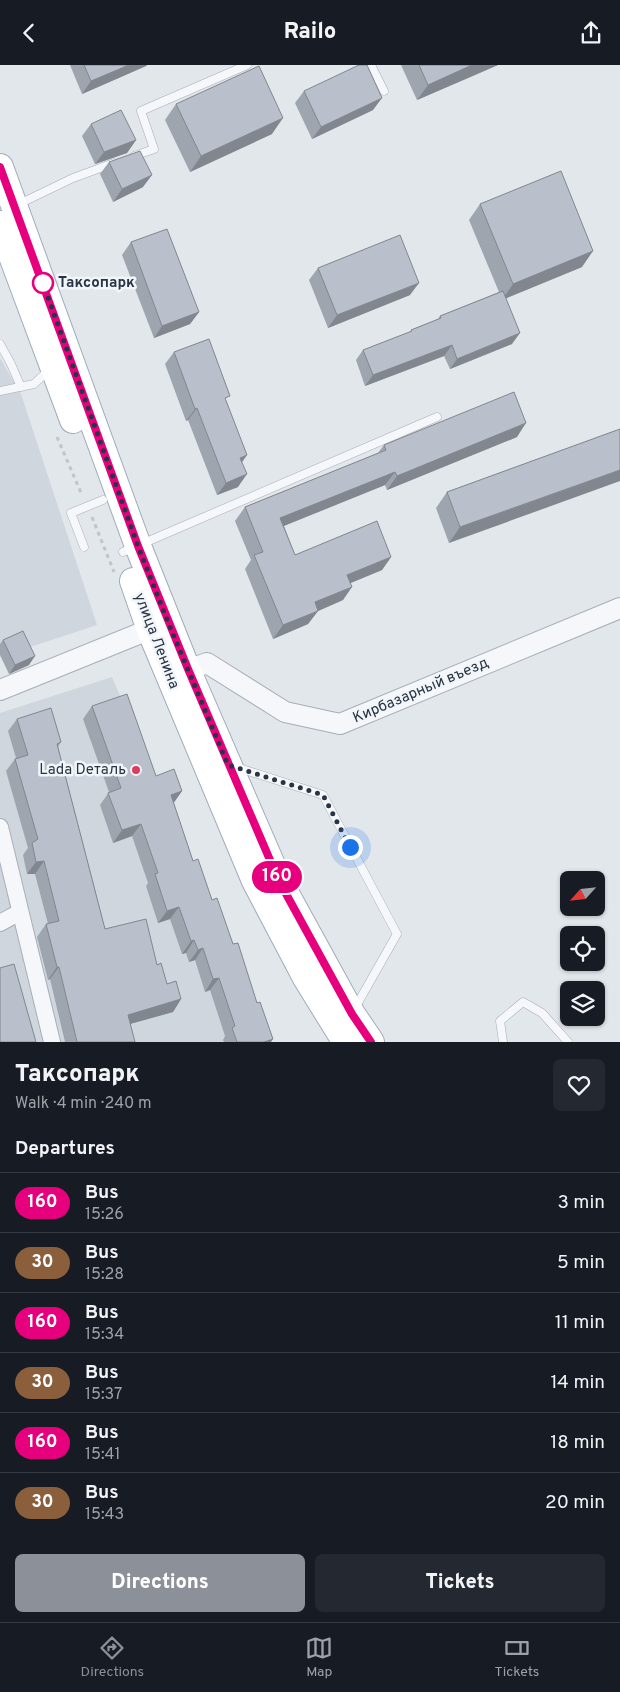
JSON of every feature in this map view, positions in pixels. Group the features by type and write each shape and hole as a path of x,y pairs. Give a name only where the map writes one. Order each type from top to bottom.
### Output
{"main road":[{"name":"улица Ленина","path":"0,167 7,215 95,503 131,549"},
{"name":"улица Ленина","path":"7,215 255,881 306,978 340,1033 348,1042"},
{"name":"улица Ленина","path":"179,673 228,765 279,881 352,1014 371,1042"}],"street":[{"name":"Кирбазарный въезд","path":"179,673 207,663 285,712 340,725 620,608"},
{"path":"0,690 159,626"},
{"path":"0,827 52,1042"},
{"path":"0,923 20,912"}],"lane":[{"path":"127,158 154,149 141,111 247,65"},
{"path":"370,65 384,91"},
{"path":"7,215 73,178 118,161"},
{"path":"0,345 21,387"},
{"path":"0,391 34,384 53,366"},
{"path":"131,549 437,417"},
{"path":"84,547 70,513 95,503"},
{"path":"228,765 323,795 397,934 352,1014"},
{"path":"503,1042 500,1021 523,1002 542,1013 568,1042"}],"path":[{"path":"57,437 95,503 117,581"}],"shaded area":[{"path":"0,358 21,394 97,625 0,657"},
{"path":"112,677 270,1042 0,1042 0,713"}],"building":[{"path":"84,65 129,65 91,81"},
{"path":"359,65 367,65 382,98 321,127 304,91"},
{"path":"419,65 472,65 428,85"},
{"path":"259,66 283,118 201,156 176,104"},
{"path":"121,110 136,140 104,152 91,124"},
{"path":"140,151 152,175 122,189 109,162"},
{"path":"561,171 593,251 513,284 480,204"},
{"path":"167,229 199,312 162,326 131,242"},
{"path":"400,235 419,283 337,315 318,268"},
{"path":"503,291 520,333 457,359 452,345 373,375 363,350 412,331 441,318 440,316"},
{"path":"209,339 230,396 225,398 247,455 240,458 247,474 226,483 197,408 195,409 174,352"},
{"path":"514,392 526,423 397,476 395,472 280,518 295,555 377,521 391,557 347,575 352,587 315,602 318,611 283,625 254,555 263,552 245,507 386,450 384,445"},
{"path":"620,429 620,470 460,527 447,492"},
{"path":"23,631 35,656 15,665 3,640"},
{"path":"127,694 156,776 174,769 182,791 171,795 193,861 198,859 212,900 217,898 233,944 238,943 257,1003 260,1002 273,1039 264,1042 237,1042 232,1028 235,1026 219,978 213,979 203,948 198,950 194,940 191,941 179,907 167,911 155,874 158,873 141,824 122,830 108,793 121,788 92,706"},
{"path":"51,708 61,742 57,744 105,929 146,919 157,965 161,963 167,984 176,981 181,999 128,1015 135,1042 77,1042 59,967 57,967 46,924 59,921 44,861 36,862 32,843 38,839 15,759 28,755 17,719"},
{"path":"14,964 36,1042 0,1042 0,968"}],"bus line":[{"name":"160","path":"0,167 138,546 228,765 279,881 352,1014 371,1042"}],"place":[{"name":"Таксопарк","path":"43,283"},
{"name":"Lada Dеталь","path":"136,770"}],"route":[{"path":"43,283 41,278 138,546 228,765 323,795 350,847"}]}
